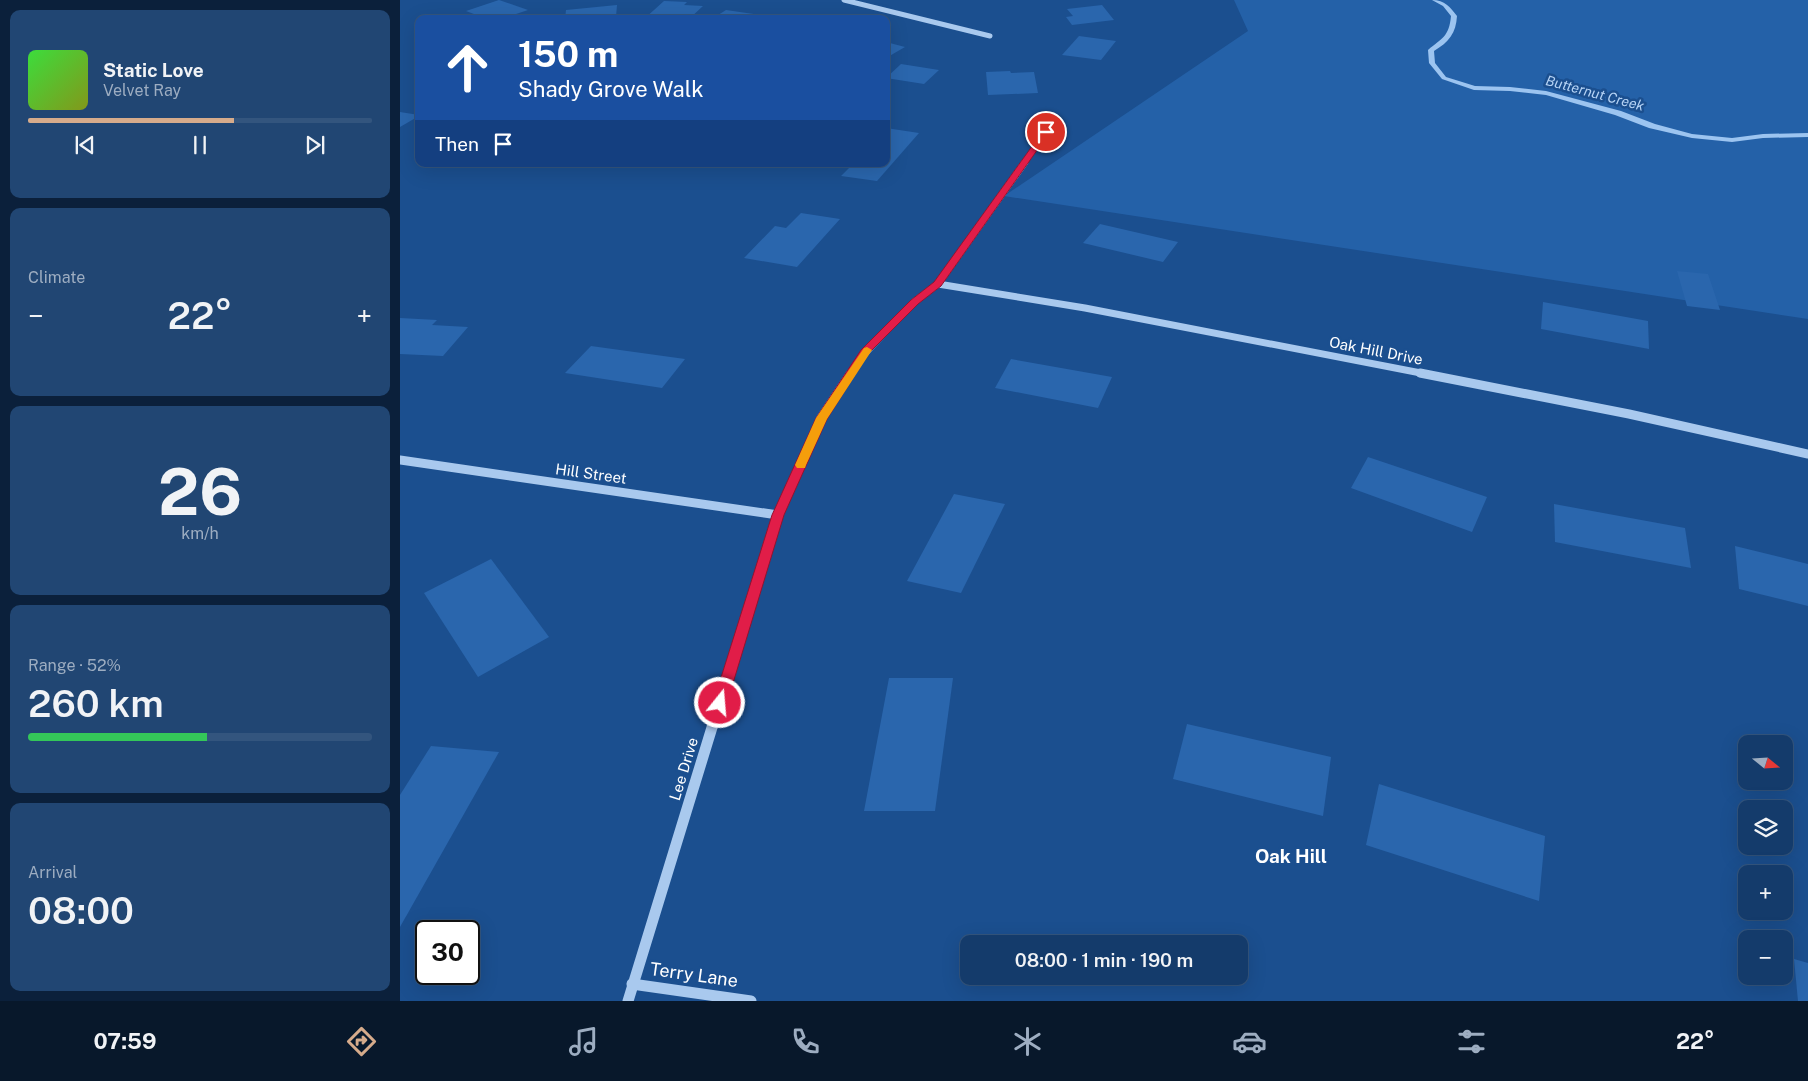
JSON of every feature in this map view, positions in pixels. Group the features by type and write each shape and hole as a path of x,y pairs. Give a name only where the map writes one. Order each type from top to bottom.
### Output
{"street":[{"path":"844,0 858,1 990,36"},
{"name":"Lee Drive","path":"628,1001 778,515 822,418 865,352 914,302 938,284 1046,132"},
{"name":"Oak Hill Drive","path":"938,284 1085,308 1620,412 1808,454"},
{"name":"Hill Street","path":"400,460 778,515"},
{"name":"Terry Lane","path":"632,984 751,1001"}],"shaded area":[{"path":"1234,0 1808,0 1808,319 1004,196 1248,31"}],"building":[{"path":"499,0 528,10 513,15 476,15 466,11"},
{"path":"664,1 687,2 684,5 703,6 693,15 648,15"},
{"path":"617,5 616,15 565,15 566,10"},
{"path":"1102,5 1114,20 1072,25 1066,17 1073,16 1067,9"},
{"path":"726,10 760,15 718,15"},
{"path":"1079,36 1116,41 1101,60 1062,55"},
{"path":"890,43 905,47 890,56"},
{"path":"901,64 939,70 924,84 890,79 890,74"},
{"path":"1010,71 1011,73 1034,72 1038,93 988,95 986,72"},
{"path":"400,112 415,114 415,118 400,127"},
{"path":"890,129 919,133 890,166"},
{"path":"850,167 889,167 877,181 841,176"},
{"path":"801,213 840,219 797,267 744,258 775,226 786,228"},
{"path":"1100,224 1178,242 1163,262 1083,243"},
{"path":"1677,271 1708,274 1720,310 1687,306"},
{"path":"1543,302 1648,321 1649,349 1541,329"},
{"path":"400,318 437,320 432,325 468,327 443,356 400,354"},
{"path":"591,346 685,359 662,388 565,373"},
{"path":"1011,359 1112,377 1098,408 995,388"},
{"path":"1368,457 1487,497 1472,532 1351,488"},
{"path":"954,494 1005,504 961,593 907,581"},
{"path":"1554,504 1685,528 1691,568 1555,542"},
{"path":"1735,546 1808,564 1808,606 1739,589"},
{"path":"491,559 549,637 478,677 424,593"},
{"path":"889,678 953,678 935,811 864,811"},
{"path":"1187,724 1331,757 1323,816 1173,779"},
{"path":"431,746 499,752 400,927 400,795"},
{"path":"1379,784 1545,836 1539,901 1366,845"},
{"path":"1794,959 1808,963 1808,1001 1798,1001"}],"waterway":[{"name":"Butternut Creek","path":"1435,0 1445,5 1454,16 1451,33 1431,50 1432,63 1444,78 1474,88 1546,93 1618,113 1652,126 1692,136 1732,140 1763,136 1808,135"}],"slow traffic":[{"path":"801,465 822,418 867,350"}],"district":[{"name":"Oak Hill","path":"1291,856"}],"route":[{"path":"720,703 778,515 822,418 865,352 914,302 938,284 1046,132"}]}
